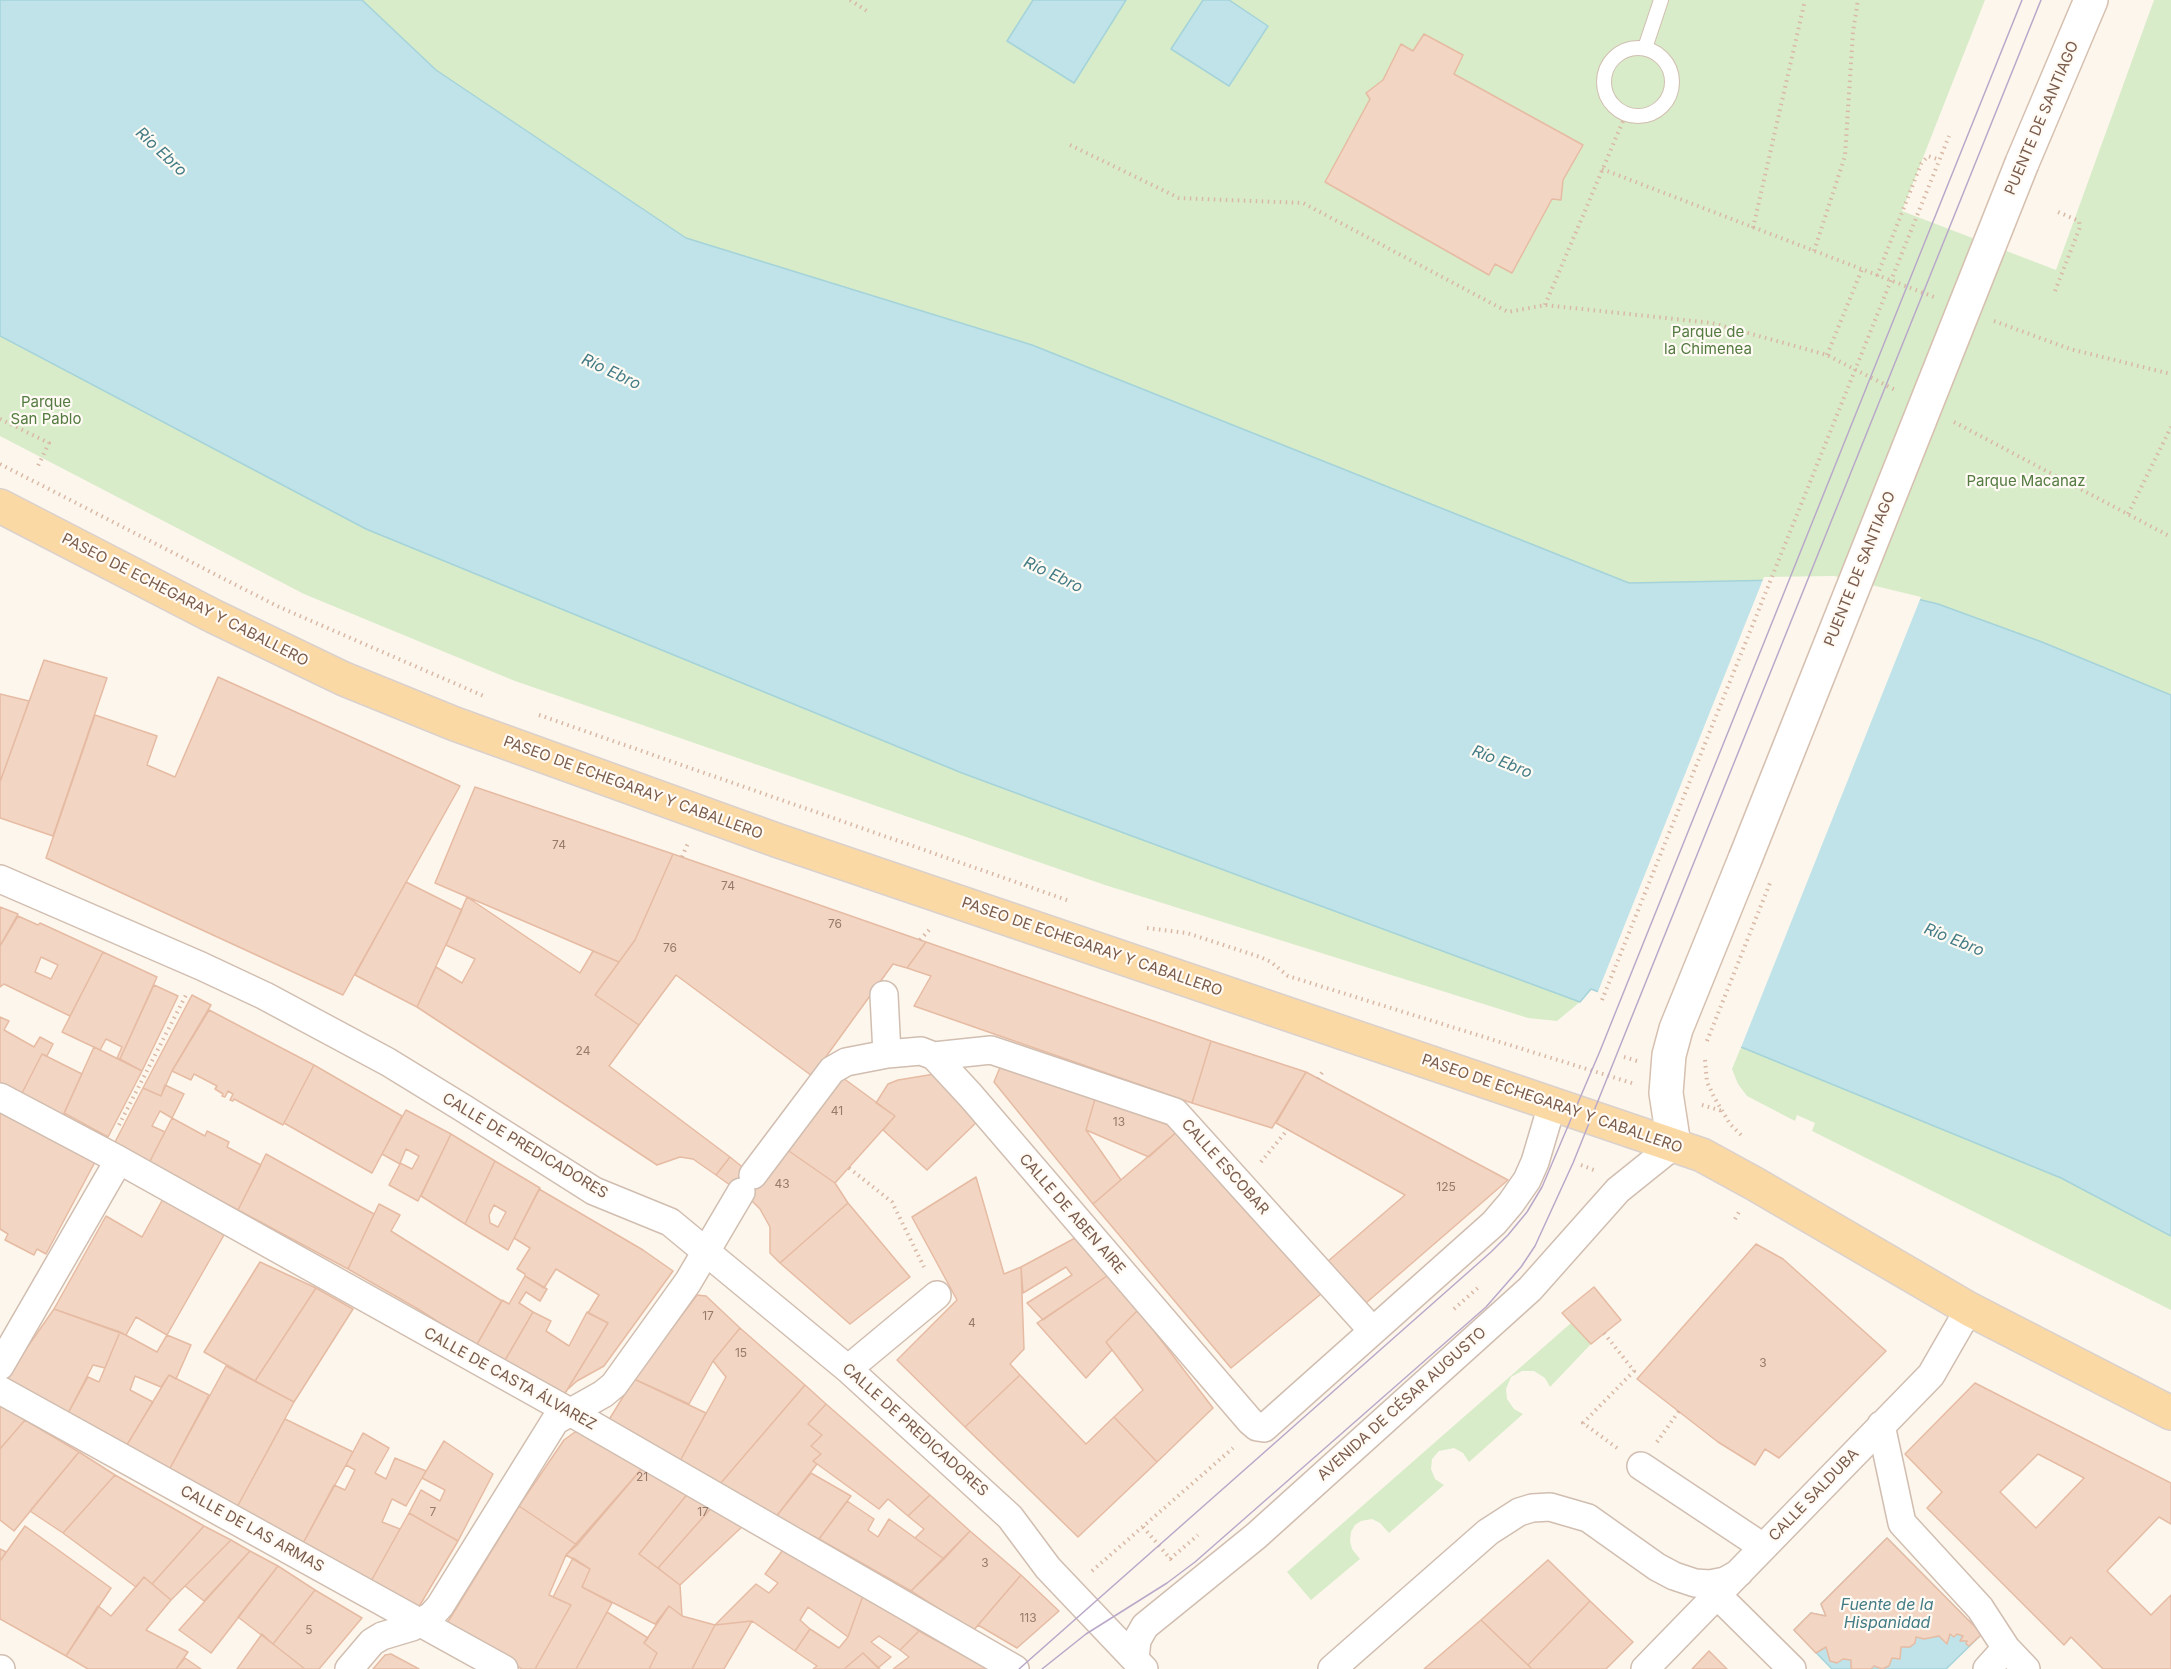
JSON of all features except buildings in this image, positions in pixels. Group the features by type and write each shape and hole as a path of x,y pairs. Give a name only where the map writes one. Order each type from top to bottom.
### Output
{"main road":[{"name":"PUENTE DE SANTIAGO","path":"1674,1145 1666,1093 1668,1063 1676,1029 2022,163 2091,0"},
{"name":"PASEO DE ECHEGARAY Y CABALLERO","path":"0,506 344,679 455,724 776,840 1702,1155 1969,1309 2171,1413"}],"street":[{"name":"CALLE DE PREDICADORES","path":"0,879 265,996 388,1062 594,1191 670,1222 708,1251 848,1369 1010,1516 1048,1568 1140,1664"},
{"path":"884,995 887,1054"},
{"name":"CALLE ESCOBAR","path":"934,1056 991,1050 1175,1112 1372,1330"},
{"path":"349,1669 372,1642 420,1622 431,1616 440,1606 555,1421 603,1394 614,1385 688,1282 747,1184 832,1070 846,1062 887,1054 921,1051 934,1056"},
{"name":"CALLE DE ABEN AIRE","path":"934,1056 971,1096 1248,1419"},
{"name":"CALLE DE CASTA ÁLVAREZ","path":"0,1097 112,1156 570,1412 1015,1669"},
{"path":"1248,1419 1264,1428 1494,1223 1521,1190 1533,1168 1552,1105"},
{"name":"AVENIDA DE CÉSAR AUGUSTO","path":"1140,1664 1137,1640 1145,1626 1256,1536 1530,1289 1618,1190 1674,1145"},
{"path":"0,1366 112,1156"},
{"path":"848,1369 938,1295"},
{"name":"CALLE SALDUBA","path":"1645,1669 1711,1589 1739,1573 1931,1375 1969,1309"},
{"name":"CALLE DE LAS ARMAS","path":"0,1390 504,1669"},
{"path":"1881,1425 1902,1523 1980,1608 2006,1648 2026,1669"},
{"path":"1647,1458 1763,1547"},
{"path":"1332,1669 1488,1532 1519,1512 1532,1508 1550,1507 1588,1518 1674,1576 1711,1589 1792,1669"},
{"path":"1987,1669 2006,1648"}],"lane":[{"path":"1645,48 1661,0"},
{"path":"1645,48 1655,52 1669,66 1672,86 1669,96 1656,111 1647,115 1626,114 1617,109 1606,92 1605,72 1616,55 1625,50 1645,48"}],"path":[{"path":"850,0 870,13"},
{"path":"1753,228 1805,0"},
{"path":"1814,251 1839,181 1845,156 1853,32 1858,0"},
{"path":"1545,305 1626,114"},
{"path":"1602,1000 1949,136"},
{"path":"1070,145 1179,198 1304,203 1508,312 1545,305 1712,323 1827,355 1902,394"},
{"path":"1877,276 1921,164 1928,156 1940,160"},
{"path":"1602,169 1941,300"},
{"path":"2055,291 2080,227 2079,221 2058,212"},
{"path":"1827,355 1862,269"},
{"path":"1984,317 2070,350 2171,374"},
{"path":"0,419 49,443 38,466"},
{"path":"1954,422 2171,537"},
{"path":"2128,514 2171,427"},
{"path":"0,464 277,606 493,699"},
{"path":"537,715 1075,903"},
{"path":"682,857 691,837"},
{"path":"1143,927 1187,933 1260,957 1288,975 1534,1054 1722,1111 1707,1082 1705,1058 1707,1041"},
{"path":"920,940 929,930"},
{"path":"112,1156 201,966"},
{"path":"1624,1058 1638,1062"},
{"path":"1318,1079 1323,1071"},
{"path":"1242,1186 1288,1129"},
{"path":"849,1168 892,1202 938,1295"},
{"path":"1455,1257 1503,1313"},
{"path":"1454,1309 1480,1286"},
{"path":"1604,1333 1634,1371 1582,1423 1647,1458 1679,1411"},
{"path":"1078,1599 1143,1527 1248,1419"},
{"path":"1143,1527 1194,1587"},
{"path":"1170,1559 1198,1535"}],"green space":[{"name":"Parque de la Chimenea","path":"362,0 1985,0 1902,211 2056,270 2154,0 2171,0 2171,695 2042,642 1938,604 1833,579 1629,583 1032,345 686,238 436,70"},
{"name":"Parque San Pablo","path":"0,336 366,529 962,773 1580,1002 1557,1021 1528,1018 1105,885 515,681 304,594 0,436"},
{"path":"1741,1047 2062,1178 2171,1236 2171,1310 1812,1131 1815,1123 1797,1115 1795,1121 1747,1096 1738,1084 1732,1069"},
{"path":"1571,1323 1591,1344 1550,1387 1545,1378 1534,1371 1522,1371 1511,1377 1506,1389 1507,1399 1514,1409 1523,1414 1469,1462 1463,1453 1454,1448 1439,1451 1432,1459 1431,1469 1435,1479 1444,1485 1389,1533 1380,1523 1372,1519 1355,1525 1350,1541 1352,1549 1360,1559 1311,1600 1287,1572"}],"water":[{"name":"Río Ebro","path":"0,0 362,0 436,70 686,238 1032,345 1629,583 1833,579 1938,604 2042,642 2171,695 2171,1236 2061,1178 1741,1047 1591,989 1580,1002 962,773 366,529 0,336"},
{"path":"1033,0 1126,0 1074,83 1007,41"},
{"path":"1203,0 1229,0 1268,26 1229,86 1171,49"},
{"name":"Fuente de la Hispanidad","path":"1887,1538 1982,1634 1946,1669 1832,1669 1794,1630 1811,1613 1826,1616 1821,1604"}],"pier":[{"path":"1834,576 1921,597 1740,1050 1597,994 1764,577"}],"tram line":[{"path":"1019,1669 1491,1252 1527,1212 1542,1187 1600,1051 2022,0"},
{"path":"1042,1669 1086,1634 1167,1583 1195,1562 1486,1307 1521,1267 1535,1246 1573,1163 2041,0"}],"park label":[{"name":"Parque Macanaz","path":"2026,481"}]}
